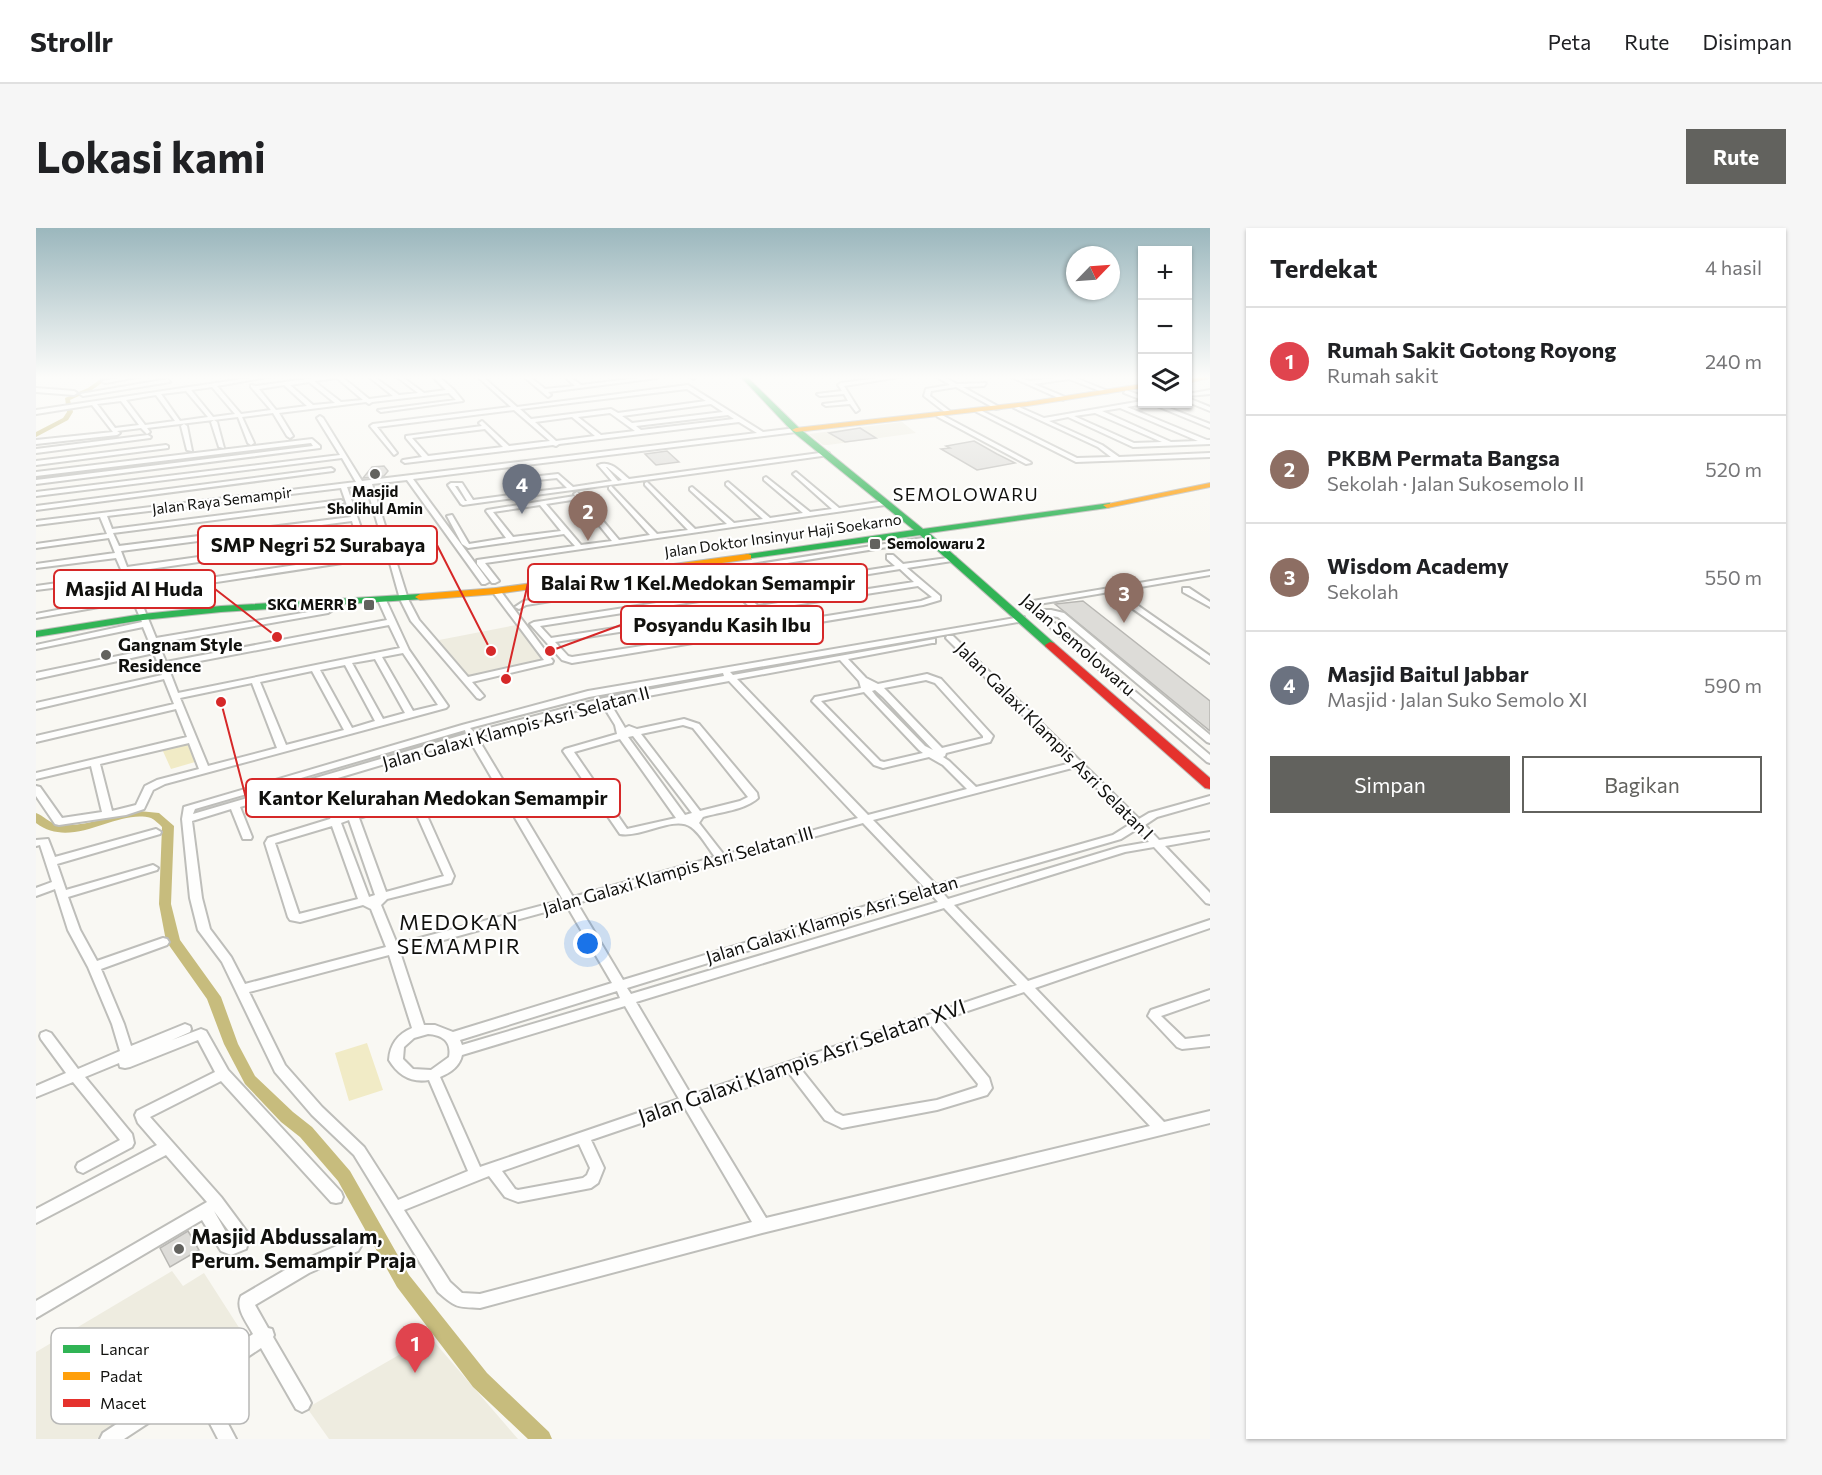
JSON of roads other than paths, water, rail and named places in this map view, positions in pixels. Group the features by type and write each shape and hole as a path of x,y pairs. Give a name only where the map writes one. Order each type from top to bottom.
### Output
{"main road":[{"name":"Jalan Semolowaru","path":"802,433 922,532 1024,622 1079,658 1210,785"},
{"name":"Jalan Doktor Insinyur Haji Soekarno","path":"36,624 139,608 234,598 402,594 639,568 922,532 1193,480 1209,483"},
{"name":"Jalan Doktor Insinyur Haji Soekarno","path":"669,563 711,563 1113,504 1209,483"},
{"name":"Jalan Doktor Insinyur Haji Soekarno","path":"36,634 139,608 221,609 340,603 382,600 402,594"}],"street":[{"path":"36,442 110,433"},
{"path":"36,451 149,440 147,433"},
{"path":"184,433 190,450"},
{"path":"217,433 222,447"},
{"path":"246,433 251,443"},
{"path":"288,433 290,436"},
{"path":"329,433 343,456 365,483 402,594 424,634 468,680 480,696"},
{"path":"378,433 394,453"},
{"path":"426,458 411,442 449,437 445,433"},
{"path":"492,433 507,448"},
{"path":"543,433 569,458"},
{"path":"595,433 599,436"},
{"path":"405,461 635,433"},
{"name":"Jalan Raya Semampir","path":"36,523 762,434 791,433"},
{"path":"976,433 1028,463"},
{"path":"1021,433 1075,459 1210,455"},
{"path":"1070,433 1100,446 1116,459"},
{"path":"1106,433 1134,445 1151,456"},
{"path":"1144,433 1173,445 1190,456"},
{"path":"1184,433 1209,443"},
{"path":"36,474 311,442 315,442 318,447 36,482"},
{"path":"1134,445 1209,443"},
{"path":"36,463 166,447"},
{"path":"511,540 489,513 489,508 542,504 627,481 827,454"},
{"path":"36,494 343,456"},
{"path":"627,481 609,465 601,465 614,485 656,537"},
{"path":"36,508 331,470"},
{"path":"796,474 838,510"},
{"path":"521,496 514,481 558,476 576,493 617,542"},
{"path":"408,477 549,660 468,680"},
{"path":"766,479 808,514"},
{"path":"646,484 693,531"},
{"path":"728,484 769,520"},
{"path":"344,486 365,557"},
{"path":"692,489 732,525"},
{"path":"471,502 576,493"},
{"path":"36,546 110,533 340,502"},
{"path":"480,562 885,503"},
{"path":"542,504 580,548"},
{"path":"103,515 204,769"},
{"path":"450,516 492,585"},
{"path":"36,566 118,552 355,519"},
{"path":"468,546 566,532"},
{"path":"519,607 524,603 722,573 922,532"},
{"path":"36,588 360,537"},
{"path":"36,647 139,608 365,557 390,554"},
{"path":"890,557 903,568 921,583 937,598 922,603 572,660 565,658 534,624 903,568 952,559"},
{"path":"711,563 722,573"},
{"path":"1210,573 1032,602 1028,605 1079,658 1210,760"},
{"path":"548,641 921,583"},
{"path":"1111,590 1210,660"},
{"path":"1186,590 1210,605"},
{"path":"740,593 775,627"},
{"path":"36,789 59,822 137,809 153,785 204,769 442,706 405,650 382,600"},
{"path":"36,676 155,646 328,611 340,603"},
{"path":"36,616 139,608"},
{"path":"1037,613 1052,612 1061,615 1210,740"},
{"path":"163,665 392,622"},
{"name":"Jalan Galaxi Klampis Asri Selatan II","path":"189,813 588,694 722,669 1024,622"},
{"name":"Jalan Galaxi Klampis Asri Selatan II","path":"189,813 234,805 326,779 469,731 604,701 950,638 968,632"},
{"name":"Jalan Galaxi Klampis Asri Selatan I","path":"950,638 1158,843 1210,900"},
{"path":"175,696 405,650"},
{"path":"377,656 410,714"},
{"path":"842,658 928,753 946,763 973,789"},
{"path":"347,661 380,722"},
{"path":"315,668 349,730"},
{"path":"722,669 1162,1130"},
{"path":"36,706 167,676"},
{"path":"927,677 936,679 988,736 983,741 928,753 889,765 880,764 816,701 865,685 877,687 927,677"},
{"path":"255,680 282,748"},
{"path":"877,687 940,750 946,763"},
{"path":"604,701 621,730 682,819"},
{"path":"36,739 179,706"},
{"path":"684,722 693,724 753,795 752,799 697,820 682,819 632,832 622,831 569,753 575,748 621,730 635,732 684,722"},
{"path":"469,731 762,1226"},
{"path":"635,732 721,858"},
{"path":"36,776 192,739"},
{"path":"95,762 108,814"},
{"name":"Jalan Galaxi Klampis Asri Selatan III","path":"243,988 570,902 973,789 1078,764"},
{"path":"326,779 340,808 353,816 374,902"},
{"name":"Jalan Galaxi Klampis Asri Selatan","path":"452,1036 932,890 1117,837 1153,815 1210,799"},
{"path":"413,800 416,802 449,876 442,882 374,902 300,918 294,916 270,843 272,840 335,821 413,800"},
{"path":"234,805 247,837"},
{"path":"340,808 335,821 374,902 393,949 419,1030"},
{"path":"189,813 196,898 204,930 227,960 243,988 259,1027 280,1068 317,1111 359,1151 444,1287 459,1300 480,1301 762,1226 1210,1118"},
{"path":"51,862 156,832"},
{"name":"Jalan Galaxi Klampis Asri Selatan","path":"457,1052 1124,849 1210,835"},
{"path":"36,843 44,841 74,930 94,968 118,1024 125,1059"},
{"path":"36,892 60,890 153,868"},
{"name":"Jalan Galaxi Klampis Asri Selatan XVI","path":"396,1207 492,1168 1210,924"},
{"path":"94,968 163,942"},
{"path":"1210,994 1155,1013 1154,1016 1182,1044 1210,1041"},
{"path":"791,1066 830,1116 842,1122 938,1105 982,1091 985,1088 984,1082 932,1018"},
{"path":"125,1059 185,1029"},
{"path":"437,1029 452,1036 456,1044 457,1052 450,1065 434,1075 414,1076 399,1067 396,1060 398,1046 403,1039 419,1030 437,1029"},
{"path":"36,1092 75,1075 201,1034 223,1074 336,1197"},
{"path":"46,1036 128,1140 127,1143 83,1167"},
{"path":"223,1074 142,1115 210,1206 226,1246 231,1248 241,1244"},
{"path":"434,1075 476,1174"},
{"path":"492,1168 510,1193 518,1196 586,1184 593,1179 597,1168 583,1137"},
{"path":"36,1216 167,1147"},
{"path":"36,1310 210,1206"},
{"path":"302,1403 266,1335 246,1303 251,1297 303,1268 353,1246"},
{"path":"249,1346 266,1335"},
{"path":"109,1439 132,1424"},
{"path":"219,1424 227,1439"}],"waterway":[{"path":"36,435 41,433"},
{"path":"36,817 47,825 61,829 92,825 139,814 153,815 168,826 165,904 173,941 214,997 231,1044 250,1080 287,1117 306,1132 344,1176 403,1281 480,1380 542,1439"}],"place":[{"name":"Masjid Sholihul Amin","path":"375,474"},
{"name":"Masjid Baitul Jabbar","path":"522,514"},
{"name":"PKBM Permata Bangsa","path":"588,541"},
{"name":"Semolowaru 2","path":"875,544"},
{"name":"SKG MERR B","path":"369,605"},
{"name":"Wisdom Academy","path":"1124,623"},
{"name":"Masjid Al Huda","path":"277,637"},
{"name":"SMP Negri 52 Surabaya","path":"491,651"},
{"name":"Posyandu Kasih Ibu","path":"550,651"},
{"name":"Gangnam Style Residence","path":"106,655"},
{"name":"Balai Rw 1 Kel.Medokan Semampir","path":"506,679"},
{"name":"Kantor Kelurahan Medokan Semampir","path":"221,702"},
{"name":"Masjid Abdussalam, Perum. Semampir Praja","path":"179,1249"},
{"name":"Rumah Sakit Gotong Royong","path":"415,1373"}],"district":[{"name":"SEMOLOWARU","path":"966,495"},
{"name":"MEDOKAN SEMAMPIR","path":"459,935"}]}
